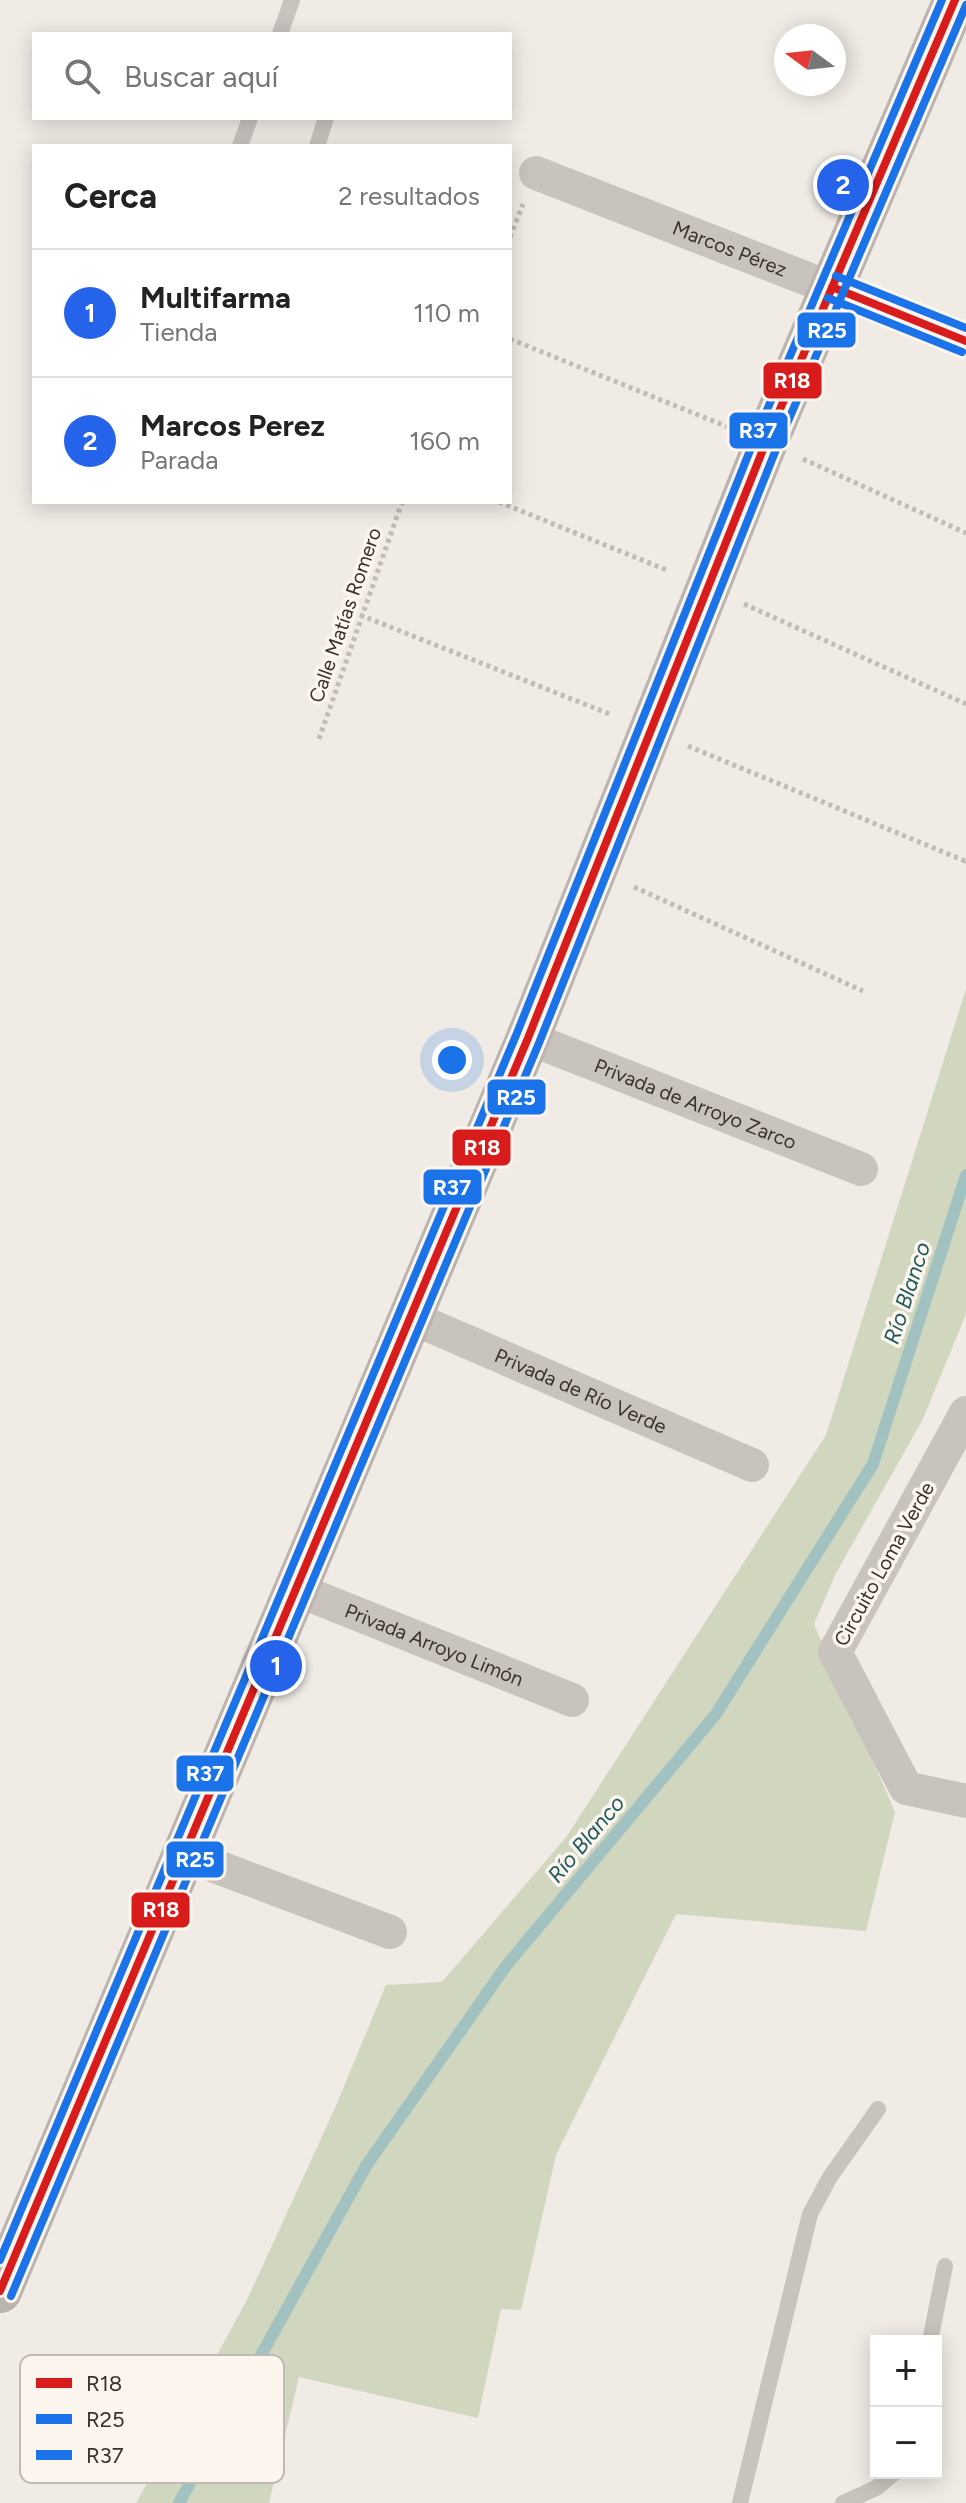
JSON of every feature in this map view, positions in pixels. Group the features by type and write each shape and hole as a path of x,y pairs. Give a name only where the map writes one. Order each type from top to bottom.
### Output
{"main road":[{"path":"0,2291 528,1038 766,442 955,0"}],"street":[{"name":"Marcos Pérez","path":"536,173 966,341"},
{"name":"Privada de Arroyo Zarco","path":"528,1038 861,1169"},
{"name":"Privada de Río Verde","path":"410,1317 752,1465"},
{"name":"Circuito Loma Verde","path":"966,1413 835,1652 906,1788 966,1801"},
{"name":"Privada Arroyo Limón","path":"295,1589 572,1700"},
{"path":"183,1854 390,1932"}],"lane":[{"path":"281,32 292,0"},
{"path":"241,144 249,120"},
{"path":"318,144 325,120"},
{"path":"740,2503 810,2214 830,2177 878,2109"},
{"path":"931,2335 945,2266"},
{"path":"843,2503 876,2488 887,2479"}],"path":[{"name":"Calle Matías Romero","path":"319,739 401,504"},
{"path":"596,870 863,991"}],"green space":[{"path":"966,989 966,1314 923,1419 835,1575 814,1624 895,1812 866,1931 676,1914 556,2155 521,2310 501,2309 478,2418 299,2377 284,2440 284,2355 217,2355 247,2300 335,2108 386,1985 442,1982 567,1836 826,1435"},
{"path":"147,2483 274,2483 269,2503 136,2503"}],"waterway":[{"name":"Río Blanco","path":"261,2355 366,2166 506,1966 716,1714 873,1464 966,1175"},
{"name":"Río Blanco","path":"179,2503 190,2483"}],"transit line":[{"name":"R37","path":"0,2260 517,1033 755,438 942,0"},
{"name":"R18","path":"0,2291 528,1038 766,442 955,0"},
{"name":"R25","path":"11,2296 539,1043 777,447 966,5"},
{"name":"R37","path":"836,276 966,328"},
{"name":"R18","path":"832,287 966,341"},
{"name":"R25","path":"828,298 962,352"}],"place":[{"name":"Marcos Perez","path":"843,185"},
{"name":"Multifarma","path":"276,1666"}]}
